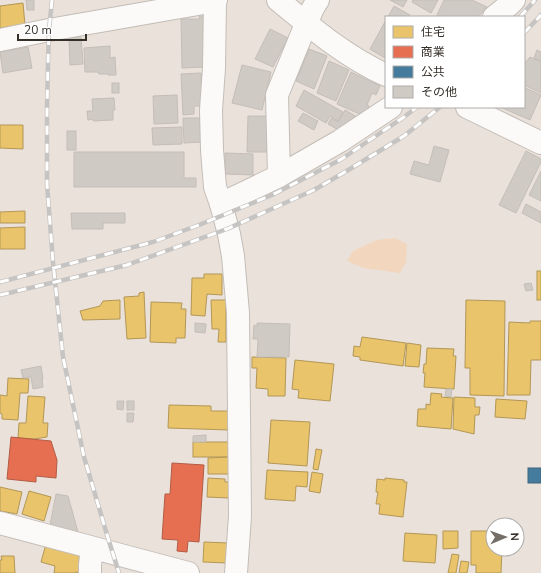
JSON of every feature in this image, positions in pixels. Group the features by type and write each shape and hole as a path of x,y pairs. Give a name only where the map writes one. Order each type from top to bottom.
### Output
{"street":[{"path":"278,0 306,24 341,50 376,71 385,75"},
{"path":"279,176 276,95 306,24 318,0"},
{"path":"0,40 216,1 211,110 212,150 215,187 229,234 233,256 238,313 240,516 236,573"},
{"path":"221,204 279,176 340,141 390,108"},
{"path":"469,108 541,143"},
{"path":"0,523 188,573"},
{"path":"90,573 92,548"}],"shaded area":[{"path":"395,238 407,244 406,262 400,273 364,268 347,261 353,251 377,240"}],"building: 住宅":[{"path":"23,3 25,25 0,28 0,6"},
{"path":"0,125 23,125 23,149 0,148"},
{"path":"25,211 25,223 0,223 0,212"},
{"path":"25,227 25,249 0,249 0,228"},
{"path":"537,271 541,271 541,300 537,300"},
{"path":"204,274 222,274 222,295 207,294 205,316 191,315 192,278 204,278"},
{"path":"144,292 146,338 127,339 124,297 139,296 139,293"},
{"path":"120,300 120,319 83,320 80,311 100,306 103,301"},
{"path":"211,300 226,300 226,342 218,342 219,329 212,329"},
{"path":"466,300 505,301 504,396 470,395 470,368 465,368"},
{"path":"151,302 182,303 181,309 186,309 185,338 176,338 176,343 150,342"},
{"path":"530,321 541,321 541,360 531,360 530,395 507,395 509,322 530,323"},
{"path":"362,337 406,343 403,366 360,360 360,357 353,356 354,346 360,347"},
{"path":"407,343 421,345 419,367 405,366"},
{"path":"427,348 454,349 453,356 456,356 454,389 424,387 425,373 423,373 424,364 426,364"},
{"path":"252,357 286,358 285,396 268,396 268,389 256,388 257,368 252,368"},
{"path":"295,360 334,364 330,401 298,398 299,390 292,389"},
{"path":"8,378 29,379 28,393 20,393 18,420 2,419 2,414 0,413 0,395 7,396"},
{"path":"431,393 442,394 441,397 453,398 451,429 417,426 418,409 426,409 426,404 430,405"},
{"path":"28,396 45,397 43,423 48,423 47,437 34,439 18,438 19,423 26,423"},
{"path":"454,397 475,398 475,407 480,407 479,415 475,415 474,434 453,429"},
{"path":"496,399 527,401 525,419 495,417"},
{"path":"169,405 211,406 211,411 229,411 229,430 168,428"},
{"path":"271,420 310,422 307,466 268,463"},
{"path":"193,442 229,442 229,457 193,457"},
{"path":"316,449 322,450 318,470 313,469"},
{"path":"229,457 229,474 208,474 208,458"},
{"path":"267,470 308,472 307,487 296,486 295,501 265,499"},
{"path":"312,472 323,474 320,493 309,491"},
{"path":"208,478 225,479 225,482 230,482 229,498 207,497"},
{"path":"385,478 404,480 404,482 407,482 403,517 379,514 380,504 376,504 378,492 376,492 377,479 385,480"},
{"path":"0,487 22,492 17,514 0,511"},
{"path":"29,491 51,497 44,521 22,514"},
{"path":"443,531 458,531 458,548 443,549"},
{"path":"471,531 485,531 485,557 502,557 501,573 476,573 476,565 471,565"},
{"path":"405,533 437,535 435,563 403,561"},
{"path":"204,542 228,543 227,563 203,562"},
{"path":"46,544 86,554 80,573 54,573 55,566 41,562"},
{"path":"452,554 459,555 456,573 448,573"},
{"path":"1,556 14,556 15,573 0,573 0,560 2,560"},
{"path":"461,561 469,562 467,573 459,573"}],"building: 商業":[{"path":"11,437 51,441 57,460 56,478 36,476 36,482 7,479"},
{"path":"172,463 204,465 199,542 188,541 187,552 177,551 178,540 162,539 165,494 170,494"}],"building: 公共":[{"path":"528,468 541,468 541,483 528,483"}],"building: その他":[{"path":"26,0 34,0 34,10 27,10"},
{"path":"390,0 407,0 403,7"},
{"path":"413,0 438,0 431,13 412,2"},
{"path":"444,0 472,0 487,7 479,16 437,15"},
{"path":"394,6 410,15 409,16 389,16"},
{"path":"199,16 206,16 206,67 182,68 181,19 200,19"},
{"path":"385,22 385,58 370,49"},
{"path":"270,29 288,38 273,67 255,59"},
{"path":"81,37 83,64 70,65 69,38"},
{"path":"110,46 110,58 115,57 116,75 99,74 98,72 85,72 84,48"},
{"path":"28,47 32,68 3,73 0,52"},
{"path":"309,49 327,56 314,89 296,81"},
{"path":"537,50 541,52 541,61 534,58"},
{"path":"530,57 541,62 541,93 525,85 525,63"},
{"path":"329,61 349,70 336,101 317,93"},
{"path":"242,65 271,72 262,110 232,103"},
{"path":"351,72 380,86 376,95 372,93 367,105 369,106 364,116 337,104"},
{"path":"201,73 202,106 194,106 194,114 183,115 181,74"},
{"path":"112,83 119,83 119,93 112,93"},
{"path":"525,87 541,95 530,120 502,108 525,108"},
{"path":"304,90 343,112 338,121 330,116 326,123 296,106"},
{"path":"177,95 178,123 154,124 153,96"},
{"path":"114,98 115,110 113,110 113,120 88,120 87,111 93,111 92,99"},
{"path":"345,110 359,118 342,132 328,124 331,118 338,122"},
{"path":"303,113 318,121 314,130 298,121"},
{"path":"248,116 268,116 267,152 247,152"},
{"path":"183,118 201,118 202,142 184,143"},
{"path":"182,127 182,144 153,145 152,128"},
{"path":"67,131 76,131 76,150 67,150"},
{"path":"434,146 449,150 440,182 410,174 414,161 429,165"},
{"path":"526,151 541,159 541,162 516,213 499,205"},
{"path":"74,152 184,152 184,178 196,178 196,187 74,187"},
{"path":"225,153 253,154 253,175 225,174"},
{"path":"541,171 541,201 529,195"},
{"path":"526,204 541,212 541,223 522,213"},
{"path":"71,213 125,213 125,223 103,223 103,229 72,229"},
{"path":"531,283 533,290 526,291 524,284"},
{"path":"195,323 206,324 205,333 195,332"},
{"path":"257,323 290,324 289,357 257,357 258,339 253,339 254,325 257,326"},
{"path":"41,366 43,387 33,389 31,377 23,378 21,370"},
{"path":"446,389 452,389 451,397 445,396"},
{"path":"117,401 124,401 123,410 117,409"},
{"path":"127,401 134,401 134,410 127,410"},
{"path":"127,413 134,413 133,422 127,422"},
{"path":"206,435 206,442 193,442 193,436"},
{"path":"56,494 68,496 78,532 71,532 50,525"}],"railway":[{"path":"52,0 48,62 47,184 53,262 63,357 84,457 119,573"},
{"path":"521,16 535,0"},
{"path":"525,32 541,15"},
{"path":"0,282 153,242 272,195 340,160 416,108"},
{"path":"0,295 127,265 227,229 314,190 404,136 439,108"}]}
